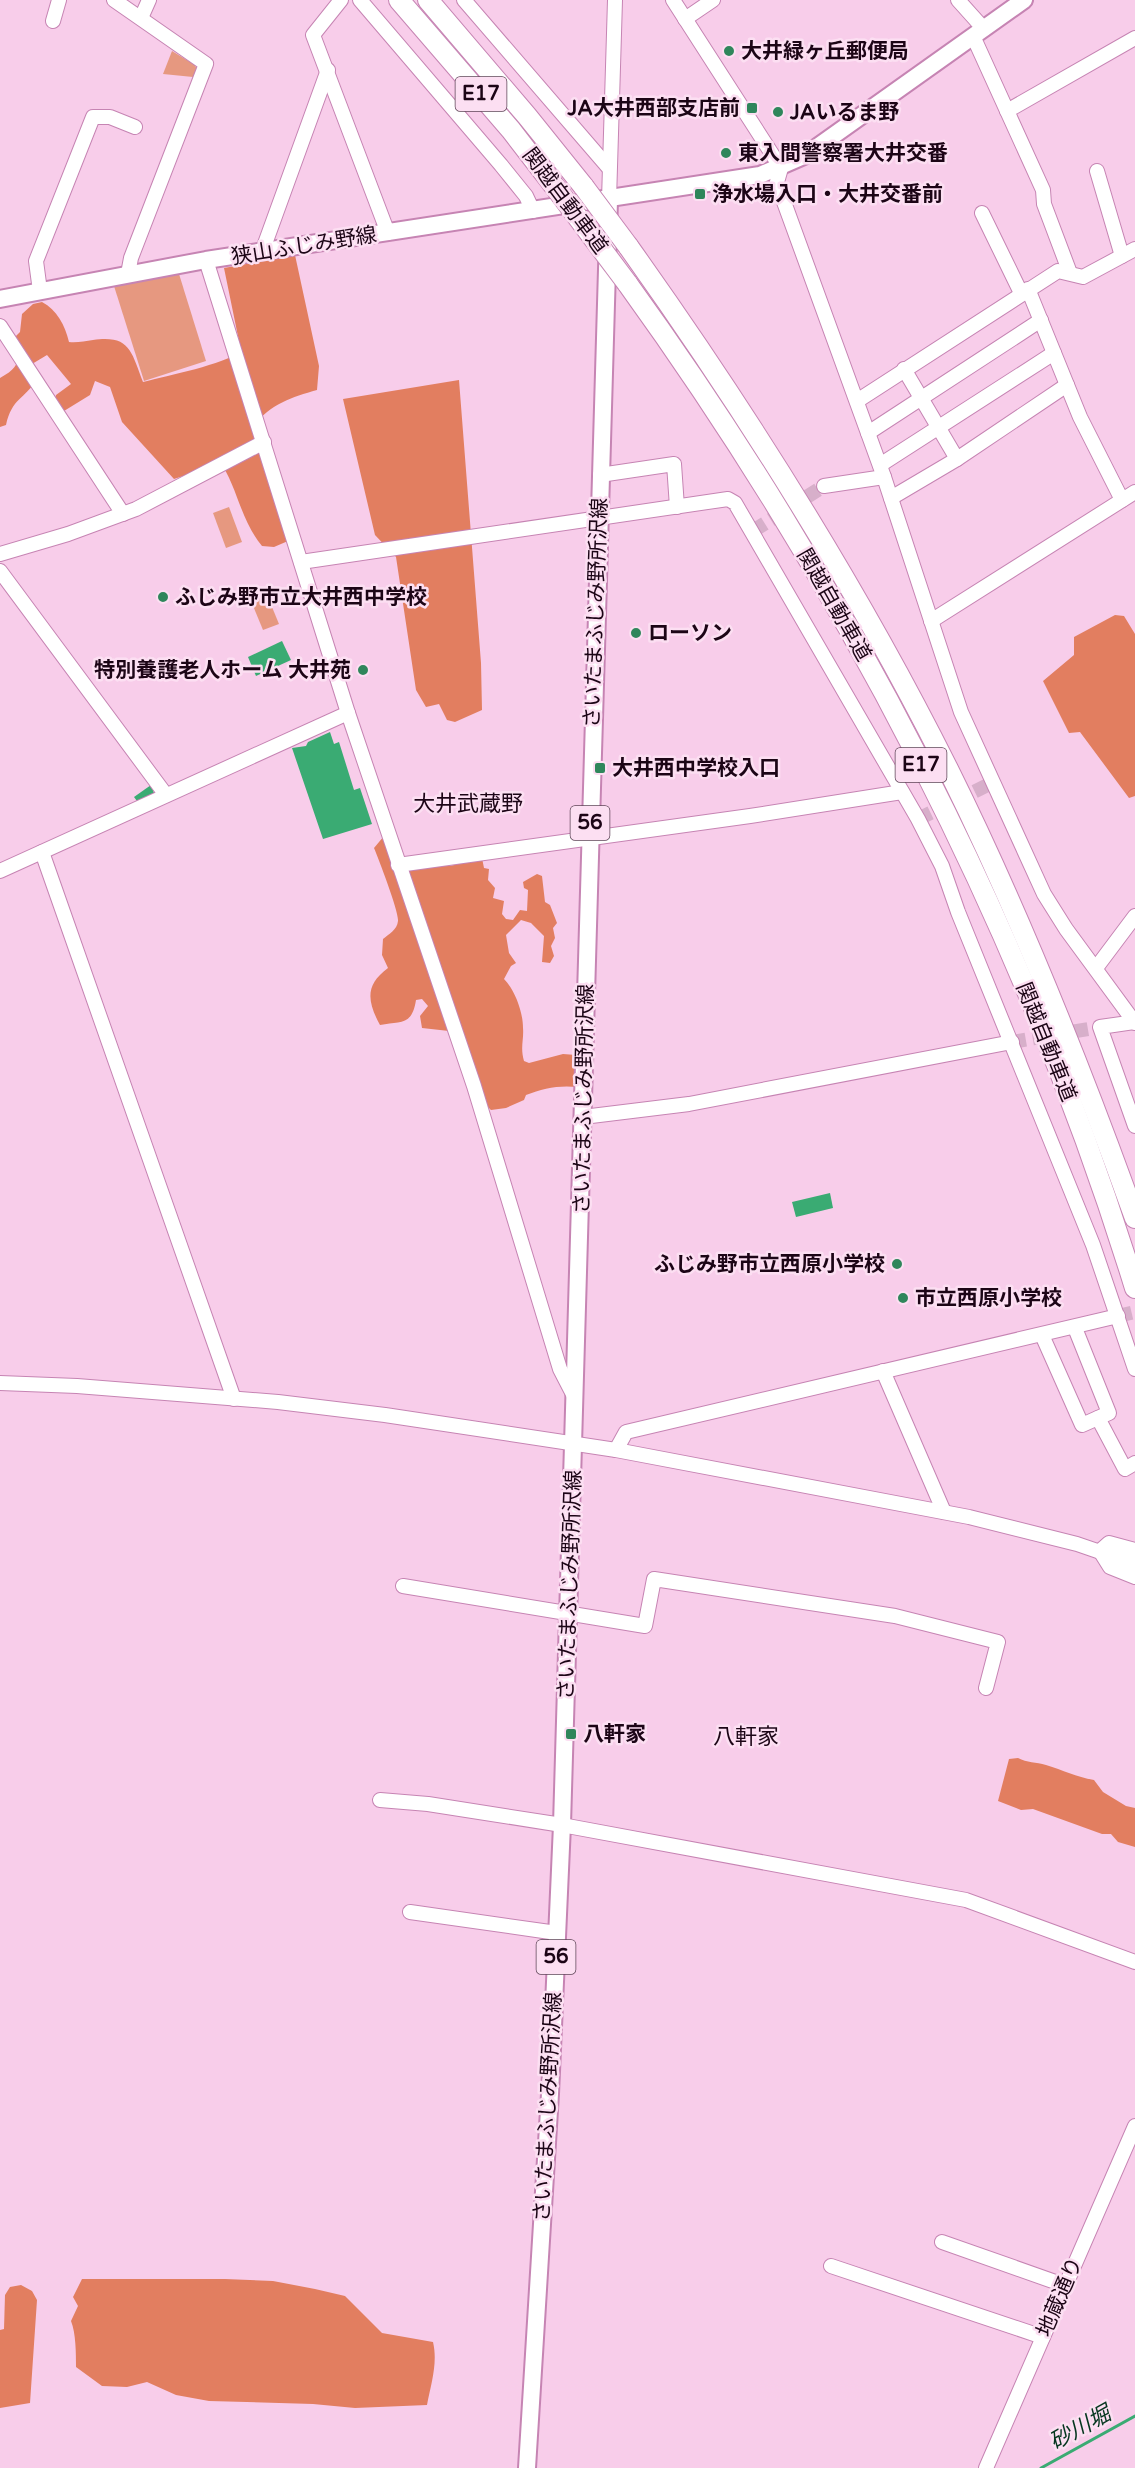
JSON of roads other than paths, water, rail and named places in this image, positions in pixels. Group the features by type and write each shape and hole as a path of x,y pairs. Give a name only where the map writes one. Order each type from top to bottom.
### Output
{"highway":[{"name":"関越自動車道","path":"399,0 511,130 627,283 702,389 817,574 880,685 984,894 1029,999 1097,1175 1135,1288"},
{"name":"関越自動車道","path":"428,0 527,116 628,246 720,379 842,572 948,769 1003,886 1092,1099 1135,1218"}],"main road":[{"path":"609,200 739,180 781,168 806,155 1024,0"},
{"name":"狭山ふじみ野線","path":"0,299 206,260 609,200"},
{"name":"さいたまふじみ野所沢線","path":"527,2468 562,1825 575,1445 598,520 609,200"}],"street":[{"path":"53,21 59,0"},
{"path":"114,0 206,64 131,258 128,274"},
{"path":"141,18 148,0"},
{"path":"340,0 314,35 388,233"},
{"path":"360,0 501,165 526,196 533,211"},
{"path":"464,0 608,167"},
{"path":"609,200 608,167 615,0"},
{"path":"673,0 781,168 777,182 882,471 961,712 1044,894 1066,929 1135,1022 1100,1027 1135,1125"},
{"path":"685,19 714,0"},
{"path":"958,0 979,33 1007,111 1043,190 1044,204 1070,273"},
{"path":"1007,111 1135,38"},
{"path":"262,252 328,70"},
{"path":"40,291 36,261 93,117 110,117 135,127"},
{"path":"1096,171 1122,256"},
{"path":"982,213 1041,320 1080,417 1122,500"},
{"path":"857,400 1058,271 1083,276 1135,249"},
{"path":"206,260 348,713 474,1086 560,1369 576,1400"},
{"path":"868,433 1041,320"},
{"path":"0,326 123,514"},
{"path":"824,486 882,471 940,428 1054,354"},
{"path":"904,369 957,459"},
{"path":"891,498 957,459 1067,385"},
{"path":"0,554 68,534 123,514 264,442"},
{"path":"600,475 674,464 677,507"},
{"path":"931,621 1135,492"},
{"path":"301,562 729,499 735,502 902,792 942,866 958,912 1012,1042 1118,1316 1135,1369"},
{"path":"0,571 166,795"},
{"path":"0,871 348,713"},
{"path":"398,865 902,792"},
{"path":"42,852 234,1399"},
{"path":"1096,968 1135,916"},
{"path":"583,1117 689,1104 1012,1042"},
{"path":"616,1450 626,1432 1075,1328 1118,1316"},
{"path":"1042,1335 1082,1425 1109,1413 1075,1328"},
{"path":"883,1371 944,1512"},
{"path":"0,1383 77,1386 234,1399 385,1415 616,1450 944,1512 1100,1551 1135,1564"},
{"path":"1098,1418 1125,1469 1135,1463"},
{"path":"1100,1551 1109,1543 1135,1550"},
{"path":"1100,1551 1110,1567 1135,1577"},
{"path":"403,1586 645,1626 654,1579 895,1616 998,1642 987,1688"},
{"path":"380,1800 428,1804 562,1825 966,1900 1135,1962"},
{"path":"410,1912 557,1933"},
{"name":"地蔵通り","path":"986,2468 1135,2126"},
{"path":"942,2242 1064,2285"},
{"path":"831,2266 1043,2337"}],"waterway":[{"name":"砂川堀","path":"1041,2468 1135,2416"}],"tunnel":[{"path":"753,531 824,486"},
{"path":"918,819 994,782"},
{"path":"1012,1042 1100,1027"},
{"path":"1118,1316 1135,1312"}],"place":[{"name":"大井緑ヶ丘郵便局","path":"729,51"},
{"name":"JA大井西部支店前","path":"752,108"},
{"name":"JAいるま野","path":"778,112"},
{"name":"東入間警察署大井交番","path":"726,153"},
{"name":"浄水場入口・大井交番前","path":"700,194"},
{"name":"ふじみ野市立大井西中学校","path":"163,597"},
{"name":"ローソン","path":"636,633"},
{"name":"特別養護老人ホーム 大井苑","path":"363,670"},
{"name":"大井西中学校入口","path":"600,768"},
{"name":"ふじみ野市立西原小学校","path":"897,1264"},
{"name":"市立西原小学校","path":"903,1298"},
{"name":"八軒家","path":"571,1734"}],"district":[{"name":"大井武蔵野","path":"468,804"},
{"name":"八軒家","path":"746,1737"}]}
